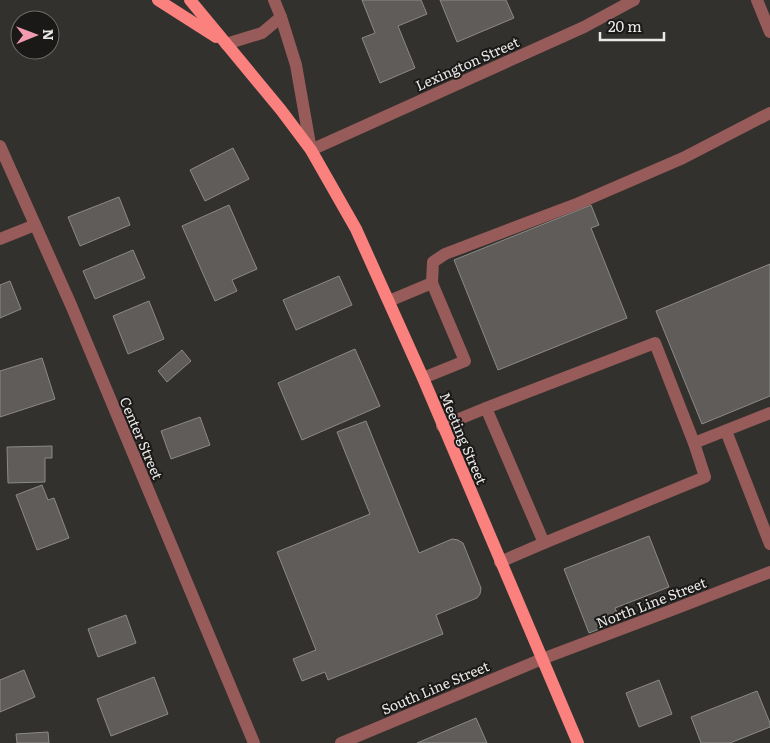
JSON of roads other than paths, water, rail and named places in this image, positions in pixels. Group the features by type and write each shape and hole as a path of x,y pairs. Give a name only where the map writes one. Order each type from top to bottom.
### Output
{"main road":[{"path":"158,0 226,44"},
{"name":"Meeting Street","path":"190,0 281,110 311,150 356,229 389,301 578,743"}],"street":[{"name":"Meeting Street","path":"274,0 282,18 296,65 311,150"},
{"name":"Lexington Street","path":"311,150 584,27 634,0"},
{"path":"757,0 770,32"},
{"path":"226,44 262,33 282,18"},
{"path":"422,378 465,361 432,283 433,262 445,254 579,203 683,158 770,113"},
{"name":"Center Street","path":"0,146 74,314 254,743"},
{"path":"0,238 35,225"},
{"path":"389,301 432,283"},
{"path":"442,426 655,343 694,443 705,477 500,562"},
{"path":"486,408 544,543"},
{"path":"694,443 770,413"},
{"path":"726,431 770,544"},
{"name":"North Line Street","path":"542,659 770,572"},
{"name":"South Line Street","path":"341,743 542,659"}]}
